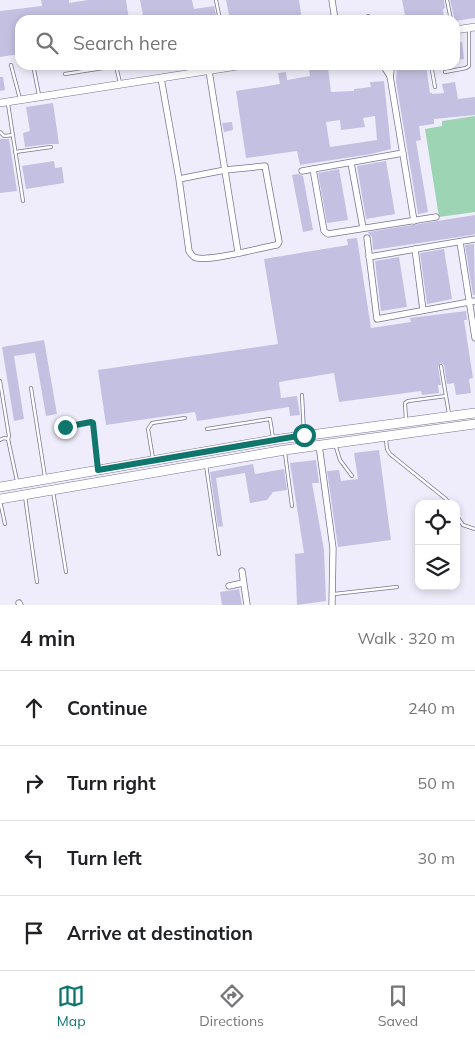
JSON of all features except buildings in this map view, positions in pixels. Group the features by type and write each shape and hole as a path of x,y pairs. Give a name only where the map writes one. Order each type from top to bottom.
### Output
{"main road":[{"path":"0,487 304,435 475,413"},
{"path":"0,499 285,450 475,424"}],"street":[{"path":"332,0 334,15"},
{"path":"4,102 213,70"},
{"path":"386,70 390,76"},
{"path":"391,70 390,76 414,221"},
{"path":"209,71 238,252"},
{"path":"161,78 191,255 196,258 212,258 277,245 279,239 265,166 225,170 179,179"},
{"path":"302,171 403,153"},
{"path":"351,162 363,228"},
{"path":"313,169 324,231 328,234 436,218"},
{"path":"367,238 377,319 472,301"},
{"path":"369,257 475,239"},
{"path":"460,242 472,301 475,338"},
{"path":"415,249 424,310"},
{"path":"319,445 333,548 332,605"},
{"path":"242,571 247,605"},
{"path":"229,586 244,583"}],"lane":[{"path":"216,0 219,15"},
{"path":"447,0 450,15"},
{"path":"460,69 470,66 472,28"},
{"path":"11,65 20,99"},
{"path":"34,70 39,96"},
{"path":"65,74 90,70"},
{"path":"117,70 120,84"},
{"path":"433,70 435,87"},
{"path":"445,72 456,70"},
{"path":"4,102 13,135 23,201"},
{"path":"0,132 4,136 13,135"},
{"path":"15,152 51,147"},
{"path":"441,366 450,416"},
{"path":"0,381 8,439 17,484"},
{"path":"31,388 45,479"},
{"path":"302,395 304,435"},
{"path":"406,422 405,403 446,396"},
{"path":"153,460 148,429 152,423 185,418"},
{"path":"207,429 270,419 273,440"},
{"path":"65,427 93,423 98,470"},
{"path":"385,436 387,449 390,454 447,500"},
{"path":"0,440 8,439"},
{"path":"334,443 340,460 352,476"},
{"path":"285,450 292,506"},
{"path":"206,464 219,554"},
{"path":"53,490 66,572"},
{"path":"25,495 37,582"},
{"path":"0,499 5,524"},
{"path":"460,521 463,525 475,528"},
{"path":"332,594 397,587"}],"green space":[{"path":"475,116 475,212 439,217 425,129 442,126 442,121"}],"route":[{"path":"65,427 93,423 98,470 304,435"}]}
